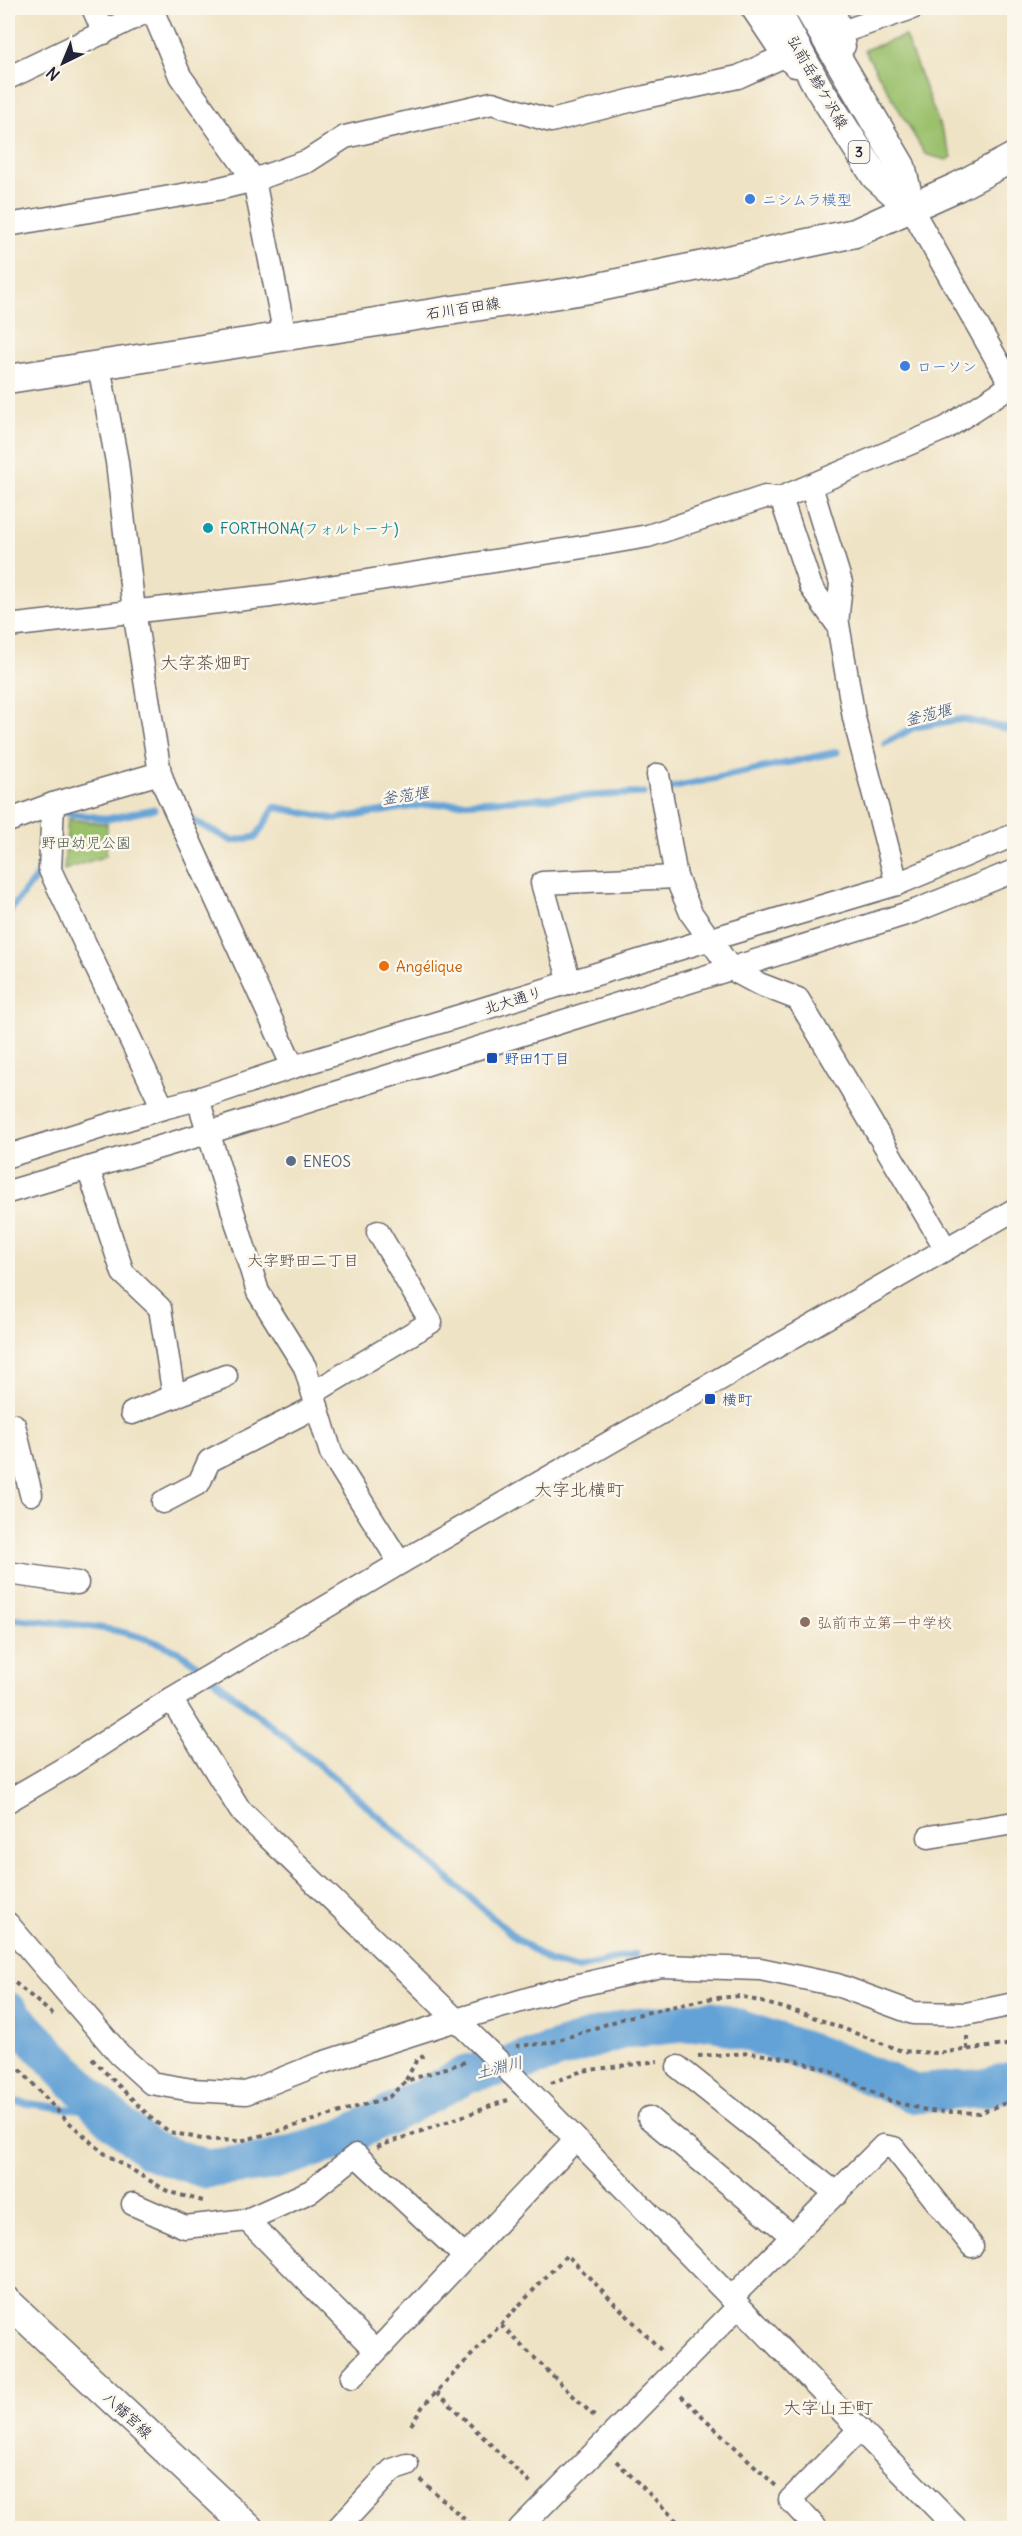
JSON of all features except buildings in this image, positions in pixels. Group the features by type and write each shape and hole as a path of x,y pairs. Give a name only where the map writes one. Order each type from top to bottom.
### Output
{"main road":[{"name":"弘前岳鰺ケ沢線","path":"775,8 818,87 875,176 911,208"},
{"name":"弘前岳鰺ケ沢線","path":"808,8 849,74 901,166 911,208"},
{"path":"911,208 1014,157"},
{"name":"石川百田線","path":"8,379 590,289 855,233 911,208"},
{"name":"八幡宮線","path":"8,2302 249,2529"}],"street":[{"path":"93,8 104,33"},
{"path":"8,78 153,8 180,76 254,180 285,336"},
{"path":"752,8 784,56 818,87"},
{"path":"834,8 842,32 849,74"},
{"path":"842,32 912,8"},
{"path":"8,225 217,189 254,180 308,161 345,137 492,103 551,121 645,97 738,77 784,56"},
{"path":"8,626 271,596 648,536 765,497 780,498 946,428 1013,388 911,208"},
{"path":"99,366 117,462 134,611 160,773 293,1067"},
{"path":"780,498 811,586 837,624 841,583 811,486"},
{"path":"837,618 854,718 897,884"},
{"path":"8,821 53,804 160,773"},
{"path":"658,775 676,877 692,913 731,969 759,984 798,999 946,1249"},
{"path":"53,804 50,870 163,1108"},
{"name":"北大通り","path":"8,1156 709,939 897,884 1014,835"},
{"path":"8,1161 10,1191 207,1133 915,911 1014,871"},
{"path":"570,983 542,883 676,877"},
{"path":"198,1099 258,1292 305,1367 331,1453 400,1563"},
{"path":"88,1168 123,1273 160,1308 174,1397"},
{"path":"8,1802 171,1699 400,1563 1014,1210"},
{"path":"163,1503 200,1483 209,1461 315,1400 431,1322 378,1232"},
{"path":"132,1413 226,1376"},
{"path":"8,1426 14,1425 31,1494"},
{"path":"8,1573 77,1583"},
{"path":"171,1699 240,1810 526,2089 956,2529"},
{"path":"929,1837 1014,1823"},
{"path":"8,1924 119,2054 151,2083 192,2090 246,2093 319,2064 456,2019 558,1990 661,1966 760,1969 837,1985 914,2013 966,2014 1014,2004"},
{"path":"677,2061 837,2194"},
{"path":"650,2118 792,2236"},
{"path":"352,2377 575,2140"},
{"path":"520,2529 672,2374 792,2236 883,2146 894,2148 972,2246"},
{"path":"133,2204 185,2227 247,2220 311,2191 356,2155 465,2257"},
{"path":"247,2220 376,2351"},
{"path":"816,2529 790,2500 860,2429"},
{"path":"338,2529 392,2470 407,2465"}],"path":[{"path":"356,2155 526,2089 582,2071 751,2053 791,2059 826,2069 891,2101 930,2111 979,2113 1014,2100"},
{"path":"8,2056 63,2117 104,2153 169,2192 208,2202"},
{"path":"406,2081 416,2061"},
{"path":"411,2426 423,2406 567,2255 672,2374 790,2500"},
{"path":"501,2325 607,2440 684,2529"},
{"path":"437,2392 548,2500"},
{"path":"407,2465 474,2529"}],"green space":[{"path":"905,36 952,157 946,160 925,154 864,50"},
{"name":"野田幼児公園","path":"68,819 107,824 106,856 64,870"}],"waterway":[{"name":"釜萢堰","path":"885,743 915,727 963,719 1014,730"},
{"name":"釜萢堰","path":"670,788 837,752"},
{"name":"釜萢堰","path":"192,820 232,841 256,837 275,807 335,819 421,805 644,793"},
{"name":"釜萢堰","path":"68,813 108,819 154,809"},
{"name":"釜萢堰","path":"8,913 38,875 40,864"},
{"path":"8,1618 122,1632 166,1646 187,1657 336,1779 516,1938 550,1962 577,1969 635,1954"},
{"name":"土淵川","path":"8,2011 107,2114 150,2150 206,2169 271,2161 337,2141 470,2073 514,2064 624,2029 712,2020 829,2059 915,2094 984,2088 1014,2080"},
{"path":"8,2096 17,2102 107,2114"}],"place":[{"name":"ニシムラ模型","path":"750,199"},
{"name":"ローソン","path":"905,366"},
{"name":"FORTHONA(フォルトーナ)","path":"208,528"},
{"name":"Angélique","path":"384,966"},
{"name":"野田1丁目","path":"492,1058"},
{"name":"ENEOS","path":"291,1161"},
{"name":"横町","path":"710,1399"},
{"name":"弘前市立第一中学校","path":"805,1622"}],"district":[{"name":"大字茶畑町","path":"205,662"},
{"name":"大字野田二丁目","path":"303,1260"},
{"name":"大字北横町","path":"579,1489"},
{"name":"大字山王町","path":"828,2407"}]}
